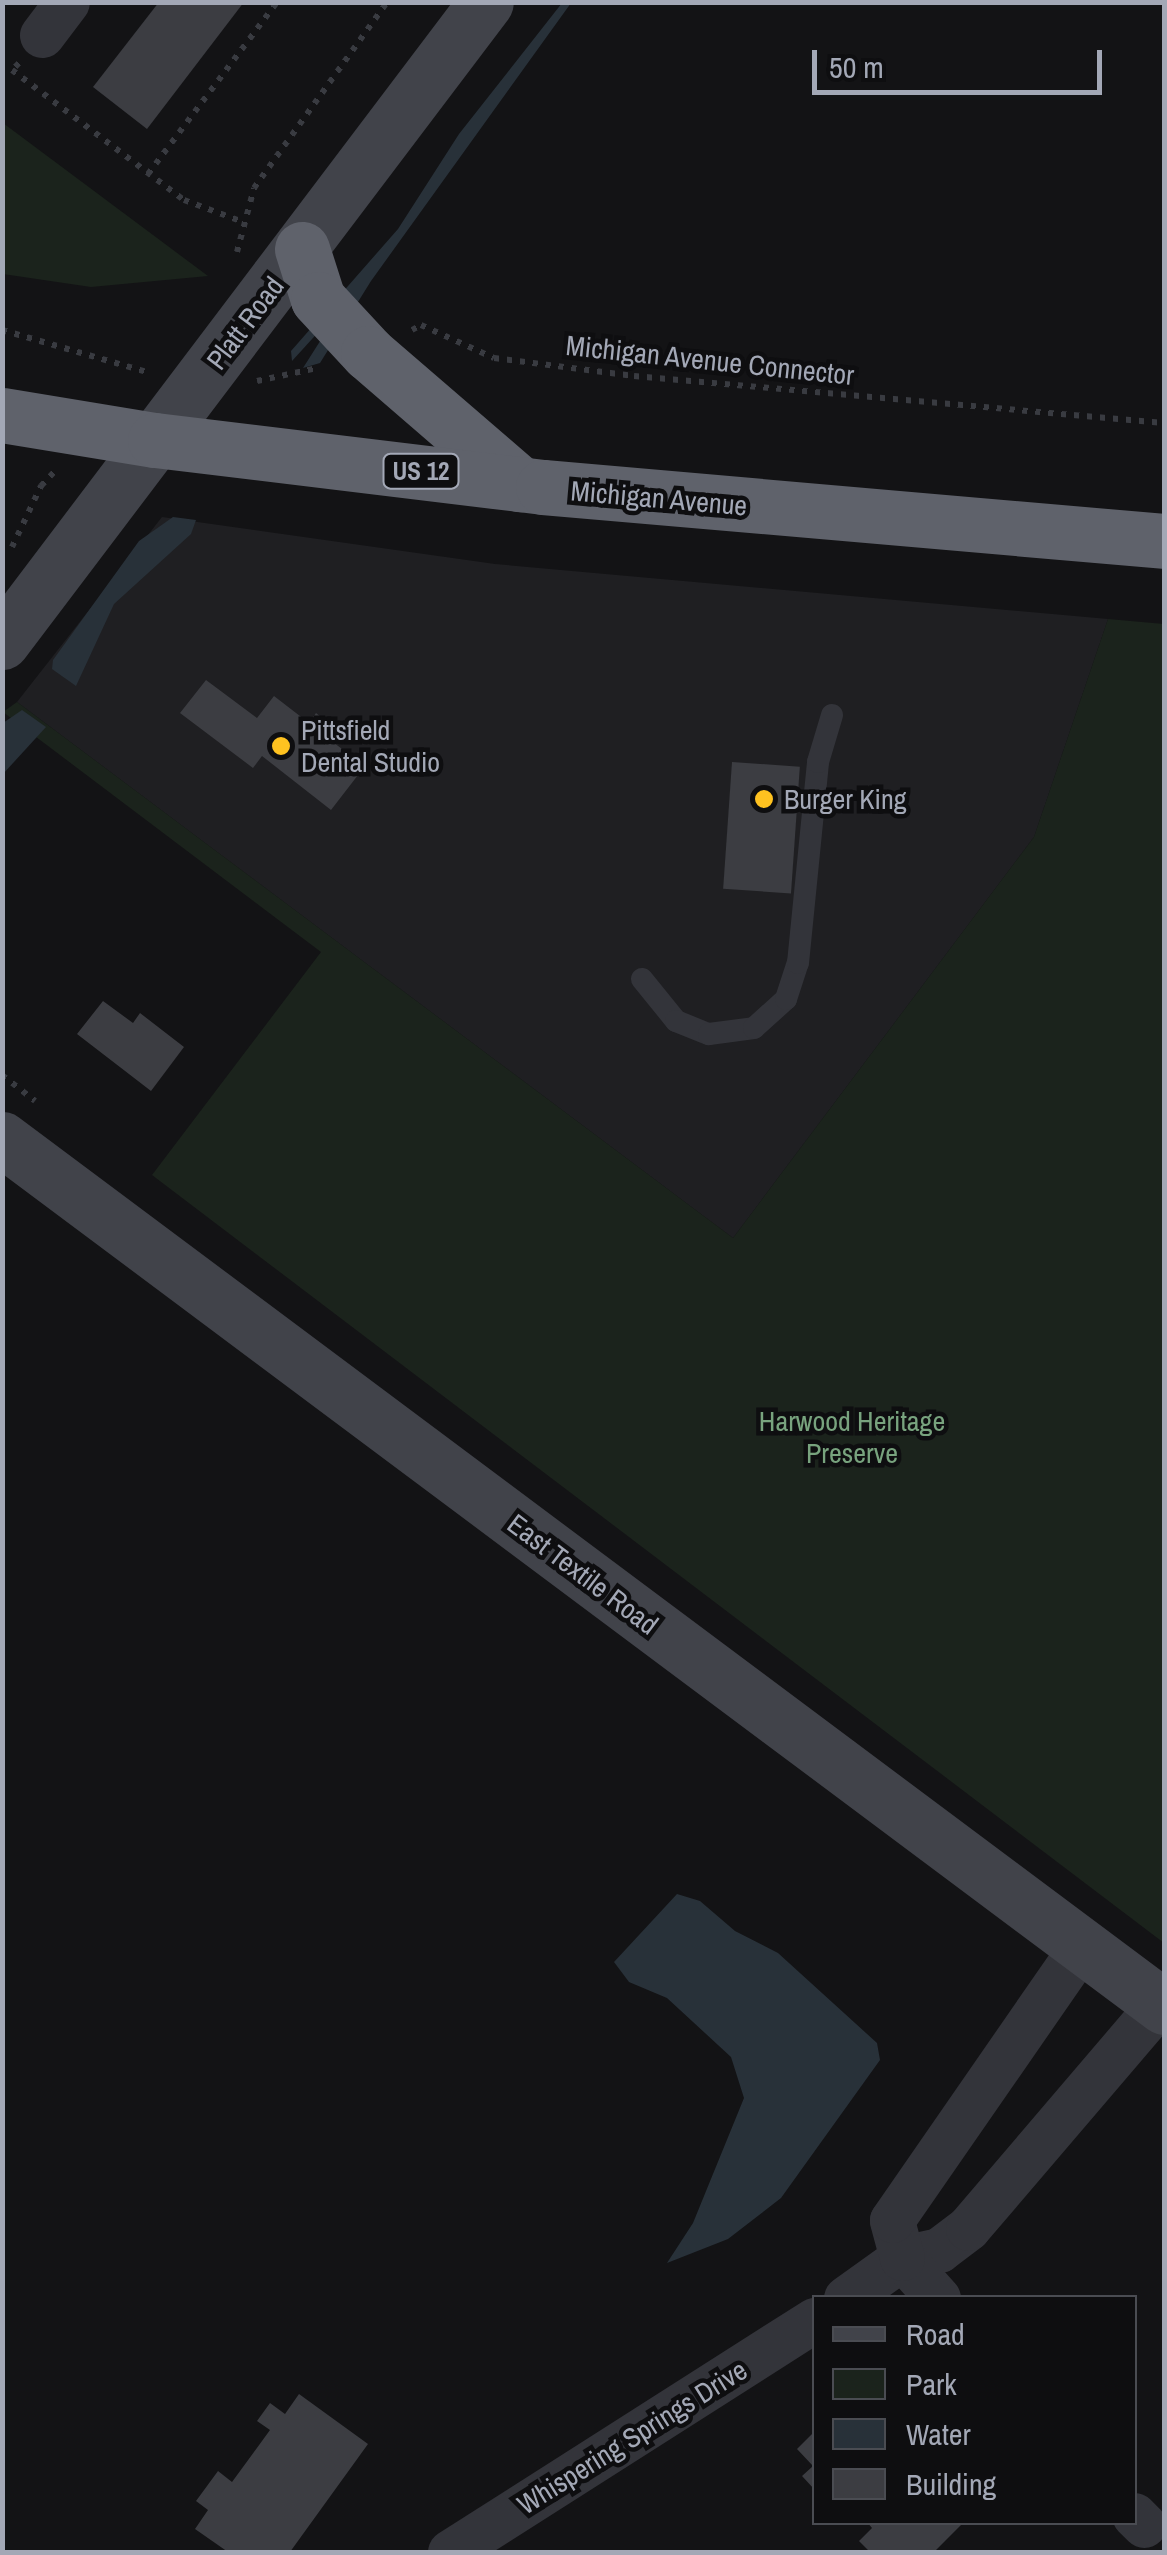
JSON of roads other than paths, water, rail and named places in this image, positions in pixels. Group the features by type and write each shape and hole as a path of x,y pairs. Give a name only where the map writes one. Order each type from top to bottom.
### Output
{"highway":[{"path":"302,249 318,299 368,353 520,484"},
{"name":"US 12","path":"2,414 154,440"},
{"name":"Michigan Avenue","path":"154,440 520,484 1164,541"}],"main road":[{"name":"Platt Road","path":"2,642 486,2"},
{"name":"East Textile Road","path":"2,1139 1162,2005"}],"street":[{"path":"935,2295 902,2258 892,2220 1082,1946"},
{"path":"850,2295 902,2258 939,2250 968,2228 1162,2005"},
{"name":"Whispering Springs Drive","path":"450,2552 812,2321"}],"lane":[{"path":"642,979 676,1021 709,1034 754,1028 786,999 798,963 818,762 832,715"}],"water":[{"path":"562,3 571,3 371,281 320,363 303,368 343,305 292,361 291,351 398,229 459,134"},
{"path":"173,517 196,520 191,534 114,604 76,686 52,669 53,660 139,541"},
{"path":"22,710 46,727 3,774 3,723"},
{"path":"677,1894 700,1901 735,1931 778,1953 877,2043 880,2060 781,2198 728,2239 667,2263 693,2223 744,2098 731,2057 667,1998 629,1982 614,1962"}],"place":[{"name":"Pittsfield Dental Studio","path":"281,746"},
{"name":"Burger King","path":"764,799"}],"park label":[{"name":"Harwood Heritage Preserve","path":"852,1437"}]}
